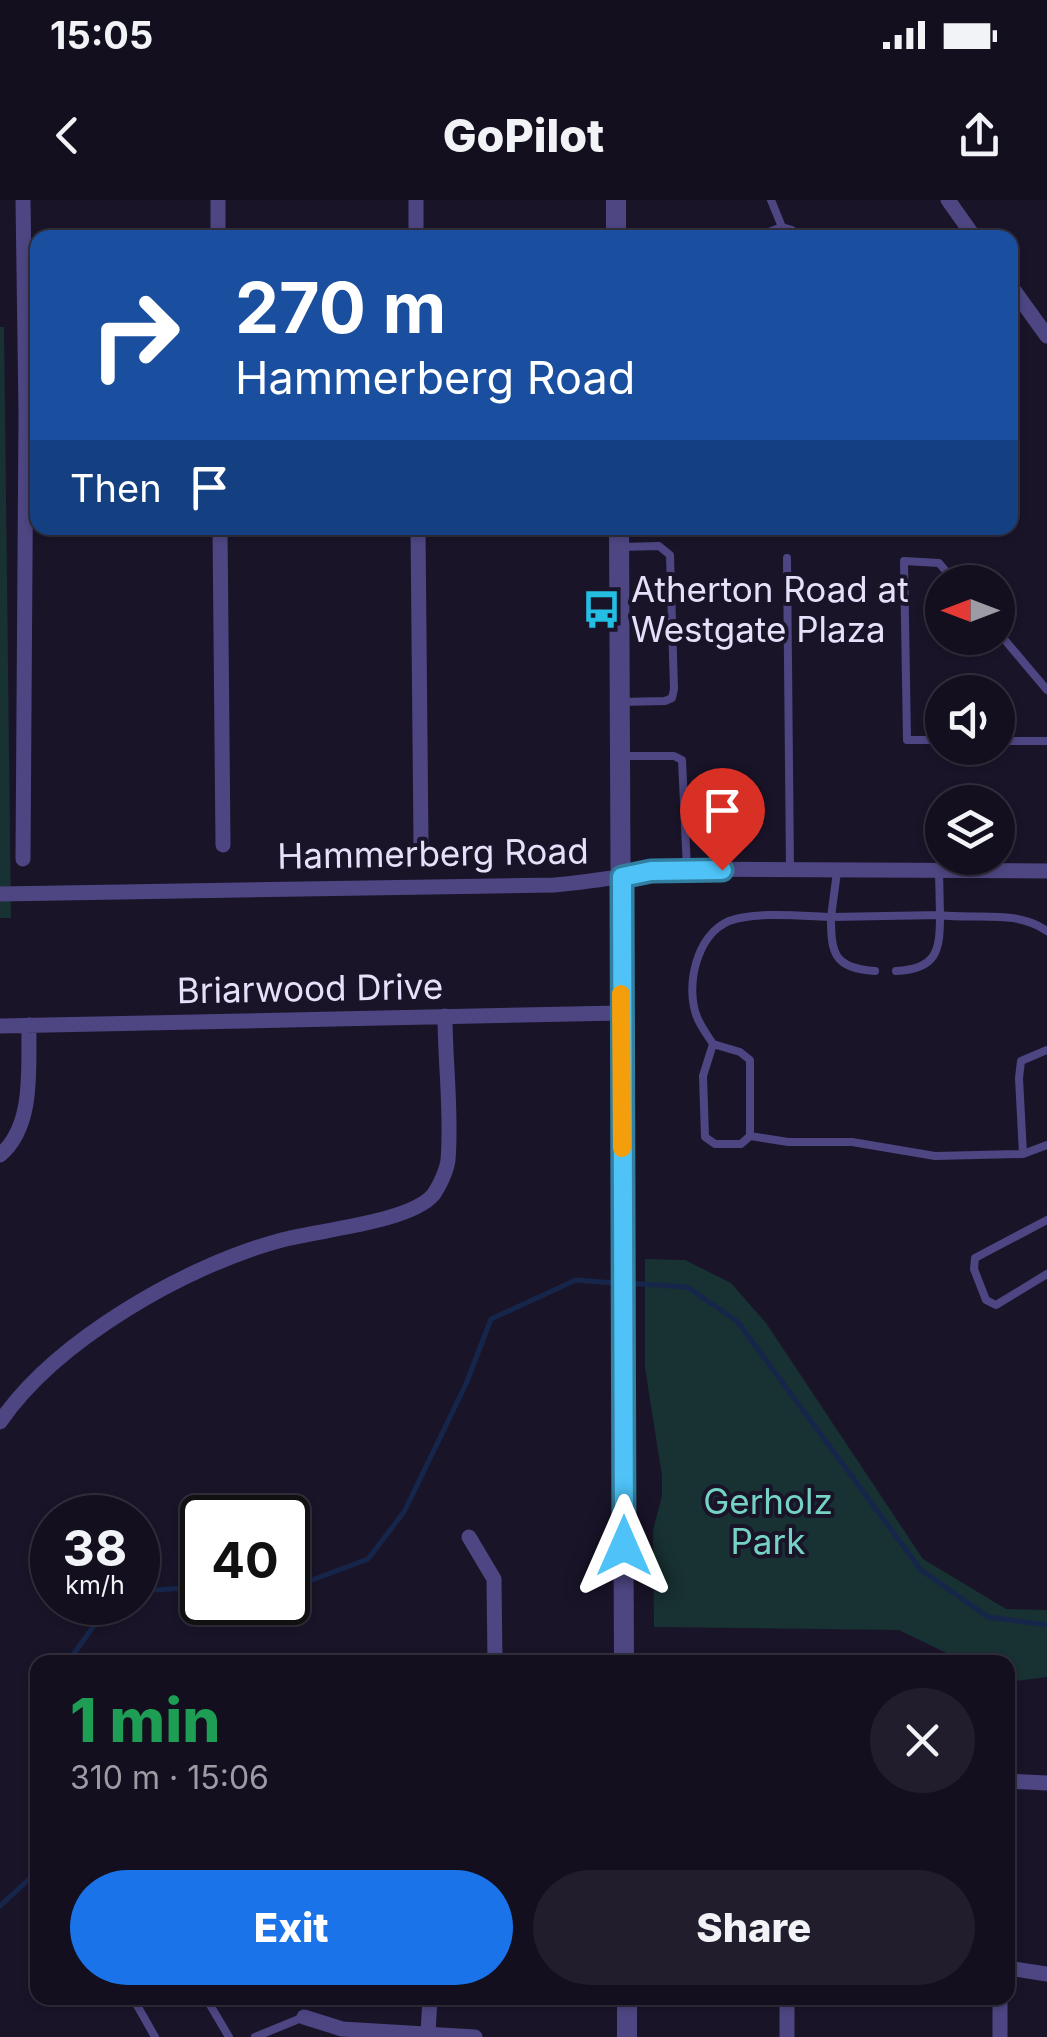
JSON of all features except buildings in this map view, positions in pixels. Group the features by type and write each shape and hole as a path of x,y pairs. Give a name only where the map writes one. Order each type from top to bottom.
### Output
{"street":[{"path":"23,200 23,859"},
{"path":"218,200 218,230"},
{"path":"416,200 416,230"},
{"path":"616,200 616,230"},
{"path":"948,200 969,230"},
{"path":"1018,296 1047,336"},
{"path":"220,535 223,846"},
{"path":"418,535 421,844"},
{"path":"619,537 624,1655"},
{"name":"Hammerberg Road","path":"0,894 554,886 651,871 688,870 925,870"},
{"name":"Hammerberg Road","path":"1015,871 1047,871"},
{"name":"Briarwood Drive","path":"0,1026 621,1013"},
{"path":"0,1422 17,1397 76,1342 206,1266 280,1240 408,1212 432,1195 448,1164 445,1016"},
{"path":"0,1155 8,1148 25,1113 29,1025"},
{"path":"469,1537 494,1579 495,1655"},
{"path":"1015,1781 1047,1783"},
{"path":"1015,1969 1047,1974"},
{"path":"428,2033 430,2005"},
{"path":"627,2005 627,2037"},
{"path":"787,2005 787,2037"},
{"path":"1000,2005 1000,2037"},
{"path":"304,2017 342,2033 475,2037"}],"lane":[{"path":"771,200 782,227"},
{"path":"774,230 792,230"},
{"path":"619,537 659,546 670,555 674,689 672,698 666,701 620,702"},
{"path":"787,558 790,872"},
{"path":"925,740 906,740 904,561 940,565"},
{"path":"1015,652 1047,690"},
{"path":"1015,741 1047,741"},
{"path":"620,756 674,756 682,760 688,870"},
{"path":"837,872 831,946 840,962 857,970 875,971"},
{"path":"896,971 916,970 927,964 940,942 938,875"},
{"path":"713,1044 703,1076 705,1138 714,1144 741,1144 750,1136 750,1060 740,1052 713,1044 696,1016 692,989 703,948 729,922 750,918 940,915 1016,918 1047,930"},
{"path":"1022,1154 1022,1062 1047,1050"},
{"path":"750,1136 788,1142 852,1142 935,1156 1022,1154 1047,1146"},
{"path":"1047,1220 975,1258 974,1268 986,1300 996,1305 1047,1274"},
{"path":"137,2005 155,2037"},
{"path":"210,2005 228,2037"},
{"path":"254,2037 304,2017"}],"green space":[{"path":"0,327 4,327 11,918 0,918"},
{"name":"Gerholz Park","path":"645,1259 685,1260 731,1283 766,1323 923,1559 1006,1609 1047,1610 1047,1677 1015,1681 1015,1655 951,1655 899,1630 654,1627 653,1530 662,1496 662,1476 645,1368"}],"waterway":[{"path":"310,1580 368,1559 404,1512 466,1384 491,1319 576,1280 615,1283"},
{"path":"626,1283 687,1287 737,1321 921,1570 988,1617 1047,1625"},
{"path":"160,1590 180,1588"},
{"path":"73,1655 94,1625"},
{"path":"0,1906 30,1878"}],"slow traffic":[{"path":"621,994 622,1148"}],"place":[{"name":"Atherton Road at Westgate Plaza","path":"601,610"}],"route":[{"path":"624,1546 622,877 651,871 722,870"}]}
